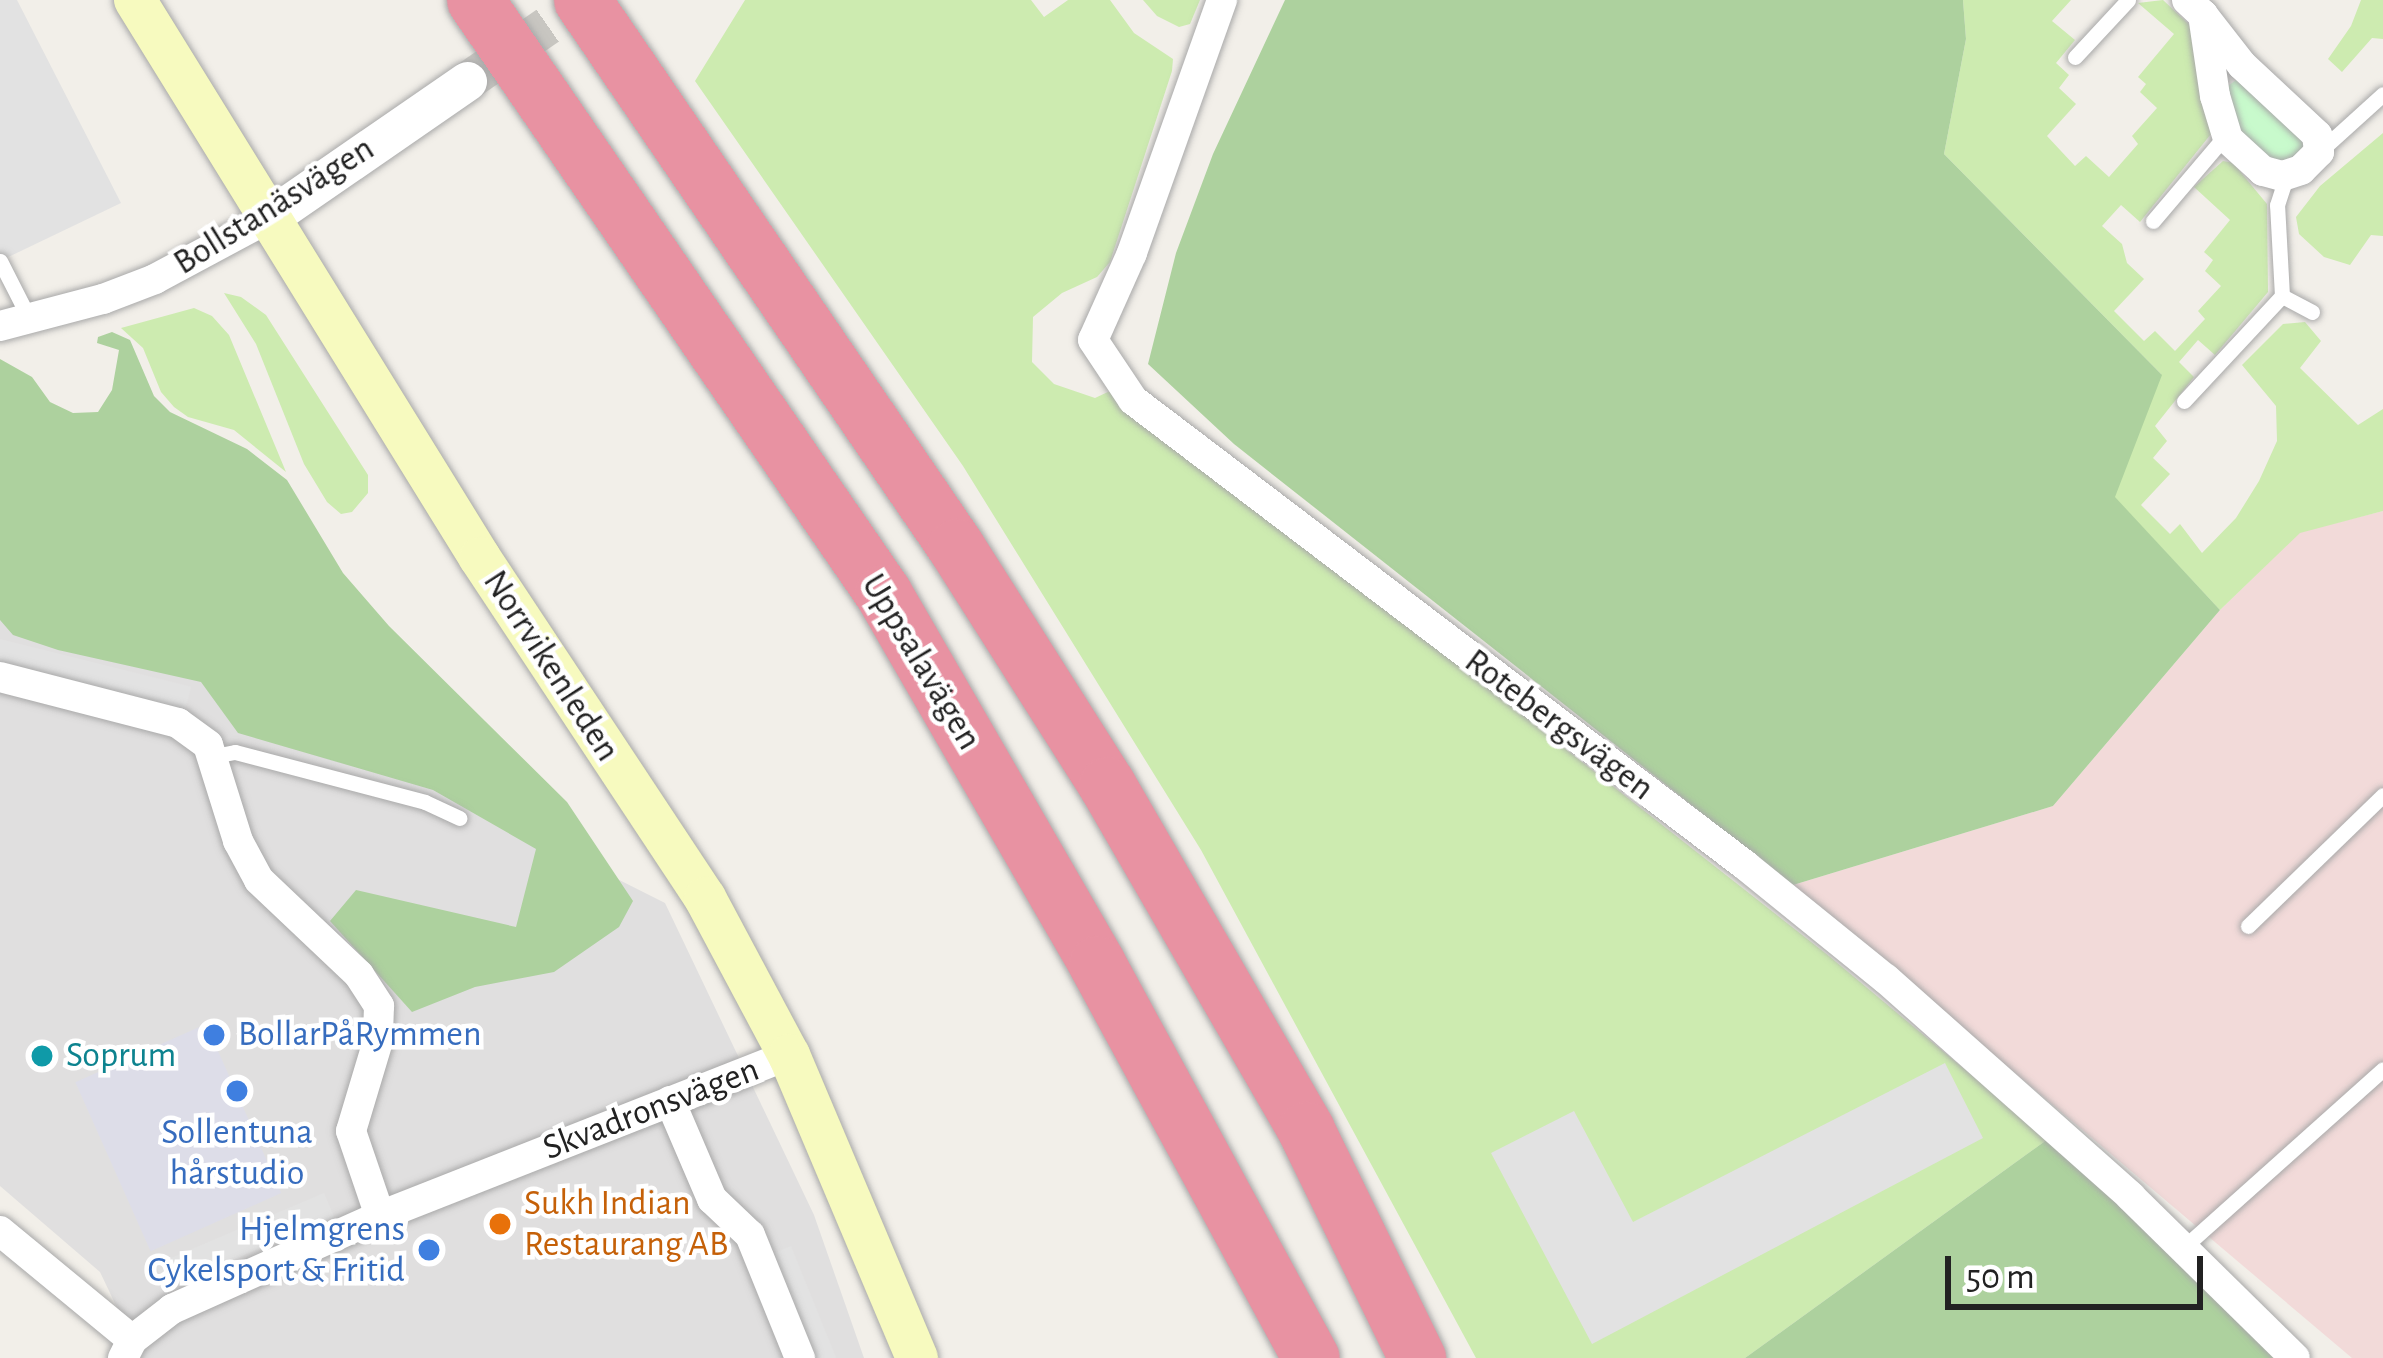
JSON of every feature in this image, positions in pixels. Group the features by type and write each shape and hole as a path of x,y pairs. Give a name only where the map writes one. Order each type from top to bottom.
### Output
{"highway":[{"name":"Uppsalavägen","path":"475,0 883,593 1097,964 1311,1358"},
{"path":"582,0 956,547 1107,784 1306,1130 1417,1358"}],"main road":[{"name":"Norrvikenleden","path":"135,0 493,578 705,898 789,1055 917,1358"}],"street":[{"name":"Rotebergsvägen","path":"1222,0 1132,254 1093,340 1107,366 1163,426 1745,865 1868,965 2183,1248 2295,1358"},
{"path":"2195,8 2242,65 2311,126 2319,152 2309,165 2287,175 2254,166 2226,135 2195,8"},
{"name":"Bollstanäsvägen","path":"15,323 155,279 267,219 466,81"},
{"path":"0,677 178,723 199,734 214,756 238,841 259,880 359,975 379,1006 378,1041 351,1131 380,1216"},
{"name":"Skvadronsvägen","path":"128,1349 172,1309 380,1216 789,1055"},
{"path":"670,1101 712,1198 750,1235 800,1358"},
{"path":"0,1231 94,1312 128,1349"}],"lane":[{"path":"2075,57 2128,0"},
{"path":"2319,152 2383,94"},
{"path":"2153,220 2226,135"},
{"path":"2184,401 2282,296 2277,205 2287,175"},
{"path":"0,261 15,323"},
{"path":"2282,296 2312,312"},
{"path":"214,756 235,752 425,802 459,818"},
{"path":"2248,926 2383,795"},
{"path":"2183,1248 2383,1069"}],"shaded area":[{"path":"0,0 17,0 121,203 0,261"},
{"path":"2383,511 2383,1358 2352,1358 1793,885 2053,806 2220,610 2300,532"},
{"path":"0,553 389,764 665,903 814,1215 864,1358 141,1358 100,1272 0,1186"},
{"path":"0,639 191,687 185,713 0,667"},
{"path":"206,1024 281,1193 151,1251 75,1082"},
{"path":"1945,1063 1983,1138 1592,1344 1491,1153 1574,1111 1633,1222"},
{"path":"324,1193 334,1217 166,1288 156,1265"},
{"path":"791,1246 836,1358 807,1358 766,1256"}],"green space":[{"path":"745,0 1031,0 1044,17 1068,0 1110,0 1134,33 1173,59 1172,71 1110,262 1097,277 1062,293 1033,317 1032,362 1054,384 1095,398 1110,391 1829,956 2048,1139 1745,1358 1476,1358 1201,850 963,466 695,81"},
{"path":"1143,0 1200,0 1190,24 1179,27 1157,16"},
{"path":"1285,0 1963,0 1966,39 1944,154 2162,375 2115,497 2220,610 2053,806 1793,885 1234,444 1148,364 1176,253 1213,154"},
{"path":"1963,0 2071,0 2052,21 2075,40 2056,63 2069,75 2059,88 2076,104 2047,136 2075,166 2086,156 2109,177 2138,144 2132,136 2157,108 2140,92 2146,84 2138,77 2174,34 2138,3 2163,0 2200,35 2211,134 2140,222 2121,205 2102,226 2122,244 2127,263 2144,279 2114,311 2144,341 2155,331 2175,351 2205,319 2198,311 2221,286 2205,271 2213,260 2204,252 2230,220 2194,187 2223,161 2233,163 2267,204 2268,292 2215,355 2198,340 2179,362 2194,377 2155,426 2167,441 2153,458 2170,474 2141,505 2170,534 2180,524 2202,553 2236,518 2259,481 2277,441 2276,406 2242,365 2283,324 2305,322 2321,341 2300,368 2358,425 2383,409 2383,511 2300,533 2220,610 2114,497 2161,374 1944,154 1966,39"},
{"path":"2361,0 2383,0 2383,39 2372,38 2342,72 2328,59 2351,26"},
{"path":"2236,80 2249,85 2305,144 2294,164 2272,162 2238,129 2228,86"},
{"path":"2383,133 2383,236 2371,235 2350,265 2324,257 2299,234 2296,217 2320,186"},
{"path":"224,293 241,297 266,315 368,475 368,493 352,512 341,514 327,502 304,464 256,344"},
{"path":"194,308 212,316 229,335 286,472 234,430 188,417 174,407 161,392 143,348 121,328"},
{"path":"112,332 130,340 154,396 170,412 247,449 287,480 343,573 389,626 567,802 633,901 619,927 554,972 475,987 412,1012 330,921 356,890 516,927 536,849 433,790 238,733 201,682 58,650 13,635 0,620 0,359 32,377 50,402 73,413 98,412 112,390 119,350 97,343 98,337"},
{"path":"2048,1139 2280,1358 1745,1358"}],"tunnel":[{"path":"467,81 584,0"}],"place":[{"name":"BollarPåRymmen","path":"214,1035"},
{"name":"Soprum","path":"42,1056"},
{"name":"Sollentuna hårstudio","path":"237,1091"},
{"name":"Sukh Indian Restaurang AB","path":"500,1224"},
{"name":"Hjelmgrens Cykelsport & Fritid","path":"429,1250"}]}
